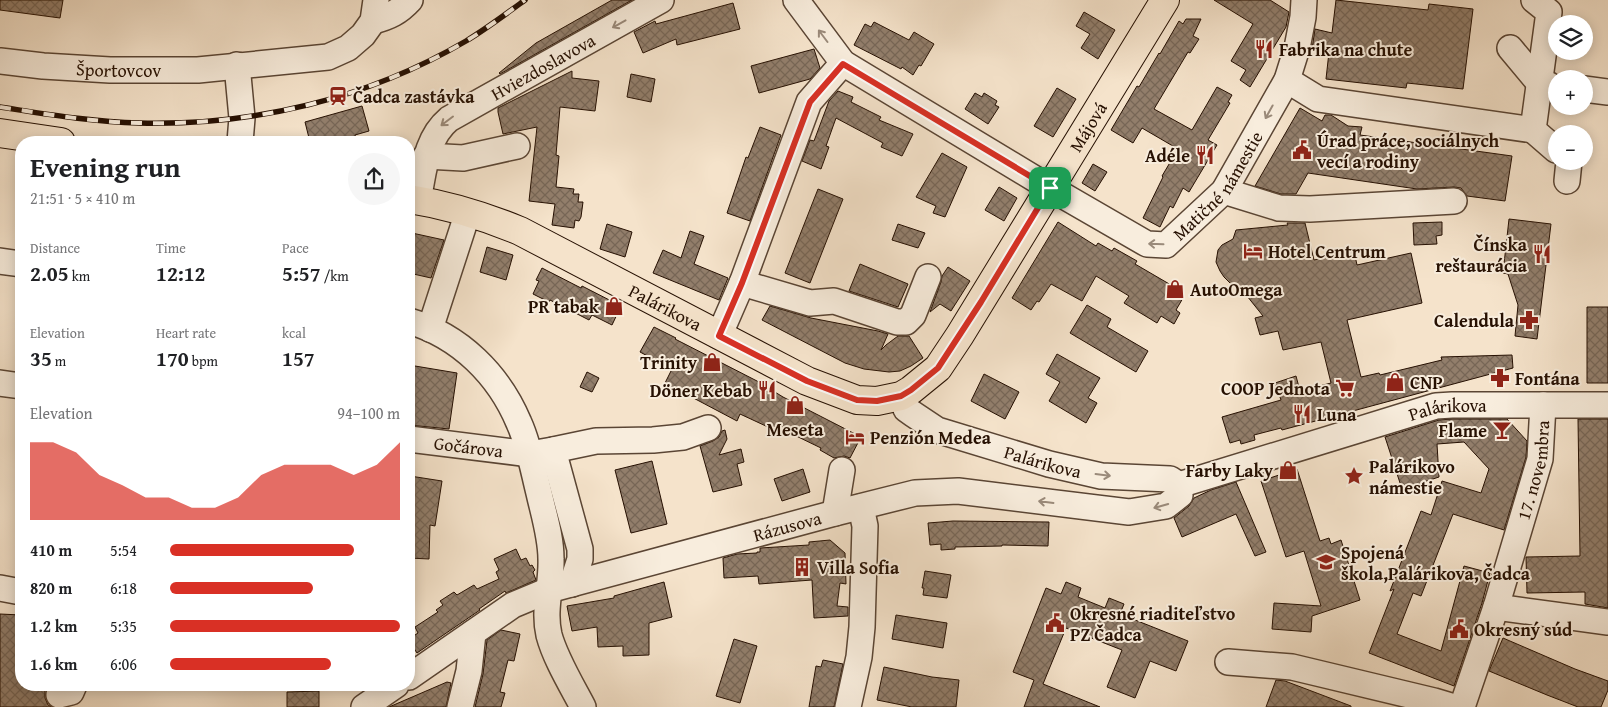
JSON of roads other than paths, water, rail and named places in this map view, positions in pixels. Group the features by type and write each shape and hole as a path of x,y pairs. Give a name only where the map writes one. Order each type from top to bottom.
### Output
{"main road":[{"name":"Májová","path":"901,396 938,368 981,302 1165,0"},
{"path":"0,133 20,136"},
{"name":"Palárikova","path":"415,199 446,205 520,231 807,381 857,400 877,401 901,396"}],"street":[{"path":"374,11 389,17 402,10 410,0"},
{"name":"Hviezdoslavova","path":"415,195 426,156 435,135 440,126 448,119 661,0"},
{"path":"719,336 742,283 810,102 843,64 796,0"},
{"name":"Matičné námestie","path":"843,64 1147,244 1166,245 1224,192 1287,80 1304,17 1304,0"},
{"path":"1534,0 1548,12 1548,70"},
{"name":"Športovcov","path":"0,61 110,70 198,70 328,57 348,48 363,35 374,11"},
{"path":"1510,48 1548,85 1533,130"},
{"path":"236,65 242,118 240,136"},
{"path":"1287,80 1318,99 1467,111 1533,130 1548,143"},
{"path":"1593,90 1608,92"},
{"path":"426,156 463,158 517,146"},
{"path":"1224,192 1279,208 1310,209 1454,201"},
{"path":"468,212 419,325 450,340 474,358 496,381 541,452 552,561 561,587 547,607 550,636 583,707"},
{"path":"0,261 15,263"},
{"path":"742,283 810,303 834,300 897,322 906,322 913,315 928,277"},
{"path":"0,383 15,385"},
{"name":"Palárikova","path":"901,396 906,408 937,430 1058,466 1101,476 1170,479 1179,485 1436,406 1608,405"},
{"name":"17. novembra","path":"1462,707 1496,607 1540,459 1542,405"},
{"name":"Gočárova","path":"415,440 541,452 596,441 653,440 682,437 708,428"},
{"path":"835,513 842,470"},
{"name":"Rázusova","path":"415,673 513,605 561,587 861,506 915,493 958,491 1129,512 1166,506 1180,495 1179,485"},
{"path":"848,707 859,657 862,627 865,526 861,506"},
{"path":"0,588 15,591"},
{"path":"1496,607 1608,622"},
{"path":"460,707 469,671 473,633"},
{"path":"1228,662 1292,667 1454,707"},
{"path":"364,707 387,691"}],"railway":[{"path":"0,107 86,119 139,123 182,123 266,114 308,105 389,79 466,41 525,0"}],"place":[{"name":"Fabrika na chute","path":"1264,49"},
{"name":"Čadca zastávka","path":"338,96"},
{"name":"Úrad práce, sociálnych vecí a rodiny","path":"1302,150"},
{"name":"Adéle","path":"1205,155"},
{"name":"Hotel Centrum","path":"1253,251"},
{"name":"Čínska reštaurácia","path":"1542,254"},
{"name":"AutoOmega","path":"1175,289"},
{"name":"PR tabak","path":"614,306"},
{"name":"Calendula","path":"1529,320"},
{"name":"Trinity","path":"712,362"},
{"name":"Fontána","path":"1500,378"},
{"name":"CNP","path":"1395,382"},
{"name":"COOP Jednota","path":"1345,388"},
{"name":"Döner Kebab","path":"767,390"},
{"name":"Meseta","path":"795,405"},
{"name":"Luna","path":"1302,414"},
{"name":"Flame","path":"1502,430"},
{"name":"Penzión Medea","path":"855,437"},
{"name":"Farby Laky","path":"1288,470"},
{"name":"Palárikovo námestie","path":"1354,476"},
{"name":"Spojená škola,Palárikova, Čadca","path":"1326,562"},
{"name":"Villa Sofia","path":"802,567"},
{"name":"Okresné riaditeľstvo PZ Čadca","path":"1055,623"},
{"name":"Okresný súd","path":"1459,629"}]}
